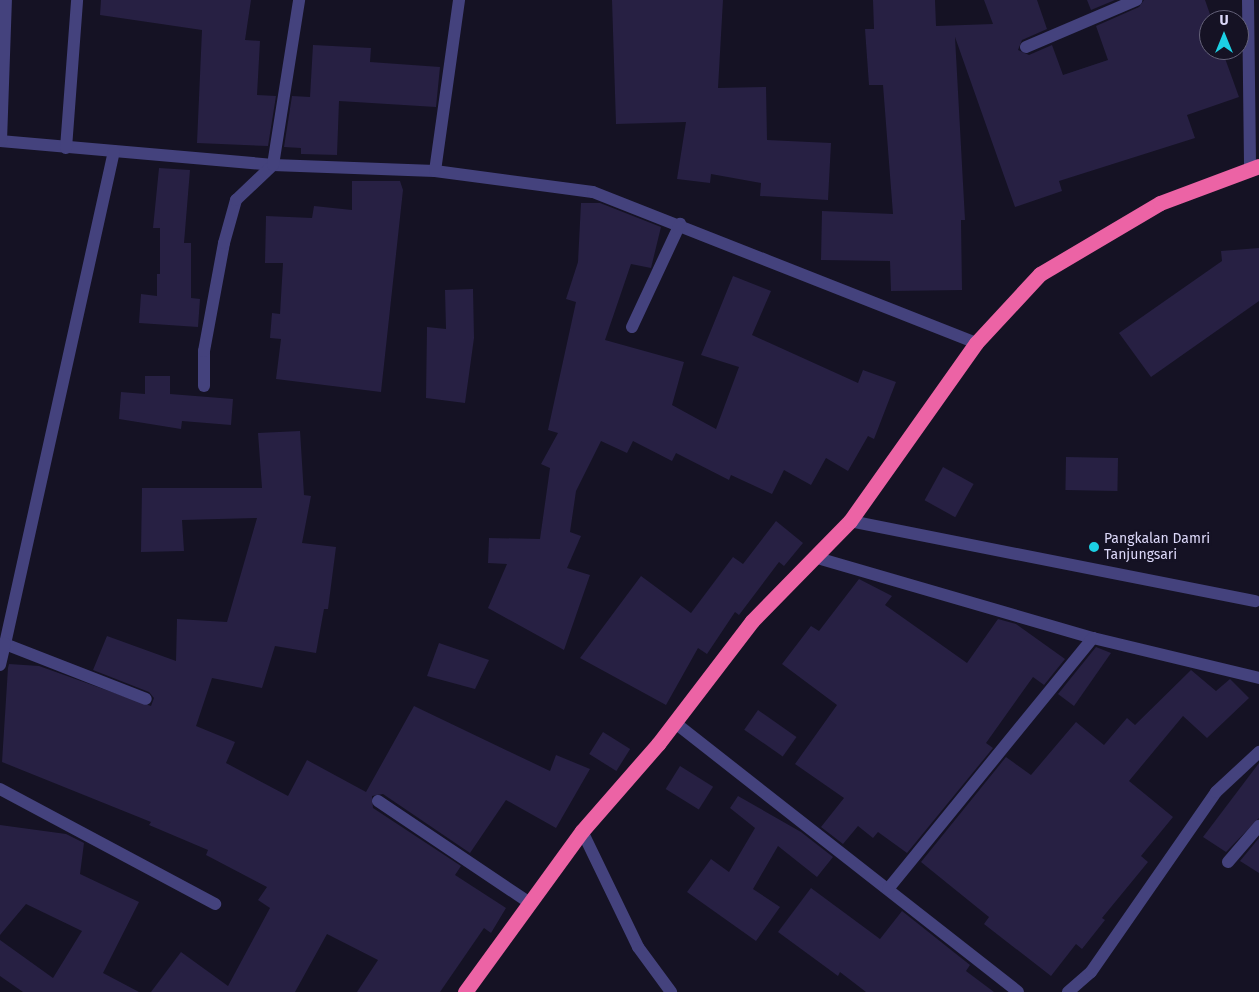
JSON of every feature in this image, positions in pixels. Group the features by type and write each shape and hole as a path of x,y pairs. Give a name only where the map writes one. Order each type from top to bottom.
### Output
{"highway":[{"path":"465,992 582,832 674,722 752,621 850,521 976,343 1040,274 1105,232 1160,203 1255,168"}],"street":[{"path":"6,0 0,141 273,165 435,171 593,192 680,224 976,343"},
{"path":"66,148 77,0"},
{"path":"204,386 204,351 236,200 273,165 299,0"},
{"path":"435,171 459,0"},
{"path":"1026,47 1115,4 1136,0"},
{"path":"1248,0 1255,168"},
{"path":"0,665 114,151"},
{"path":"632,327 680,224"},
{"path":"850,521 1256,601"},
{"path":"814,558 1093,638 1259,678"},
{"path":"888,888 1093,638"},
{"path":"5,644 146,699"},
{"path":"674,722 888,888 1018,992"},
{"path":"1068,992 1090,972 1216,792 1259,752"},
{"path":"0,789 215,904"},
{"path":"378,801 530,903"},
{"path":"1228,862 1259,826"},
{"path":"582,832 638,947 671,992"}],"building":[{"path":"101,0 251,0 245,40 260,41 257,95 276,96 268,146 197,143 202,30 100,15"},
{"path":"612,0 723,0 718,88 766,87 767,140 831,143 828,200 760,196 761,183 711,174 710,183 677,179 686,122 616,124"},
{"path":"873,0 935,0 936,26 993,24 984,0 1037,0 1047,29 1022,40 1018,50 1029,55 1052,45 1063,75 1108,60 1096,26 1139,7 1144,0 1205,0 1208,10 1199,10 1199,60 1226,60 1239,97 1187,115 1195,138 1059,181 1062,191 1015,207 955,37 965,220 961,220 962,290 891,291 890,261 821,260 822,211 893,214 883,85 869,85 865,29 874,29"},
{"path":"1087,0 1115,0 1091,10"},
{"path":"313,45 371,48 370,62 440,67 436,107 339,101 337,155 301,154 301,148 284,147 292,96 310,97"},
{"path":"159,168 190,170 184,243 191,243 191,298 200,299 198,327 139,323 141,294 157,296 157,274 160,274 160,228 153,228"},
{"path":"352,181 400,181 403,190 381,392 276,379 281,339 270,338 272,313 280,314 283,263 265,263 266,216 312,218 314,206 352,210"},
{"path":"581,203 600,203 661,227 651,268 631,264 605,340 684,362 672,405 716,429 739,367 701,355 733,276 771,291 752,335 858,383 863,370 896,382 874,439 868,436 848,471 826,458 811,485 784,470 772,494 731,475 729,480 676,453 672,461 633,441 627,453 601,441 576,491 570,532 581,536 567,568 590,575 564,650 488,608 507,564 488,563 489,538 540,539 550,468 541,464 558,433 548,430 576,302 566,299 578,262"},
{"path":"1259,248 1259,301 1151,377 1119,333 1222,261 1221,251"},
{"path":"473,289 474,338 465,403 426,398 427,327 446,329 445,290"},
{"path":"145,376 170,376 170,394 233,399 231,425 182,421 181,429 119,419 121,392 145,394"},
{"path":"300,431 304,495 311,496 302,543 336,547 328,609 324,609 316,653 275,646 262,688 212,678 196,726 235,742 226,763 288,796 307,760 366,792 414,706 550,771 556,755 590,769 556,828 506,800 470,853 383,794 372,796 373,808 461,866 455,875 506,908 491,933 484,928 440,992 357,992 378,960 327,934 295,992 151,992 181,952 228,986 270,908 258,900 267,887 206,855 208,850 149,825 151,822 2,762 9,664 39,666 151,706 154,698 149,692 93,670 107,636 176,661 177,619 227,622 257,518 182,520 184,551 141,552 142,488 262,488 258,433"},
{"path":"1066,457 1118,458 1117,491 1065,490"},
{"path":"943,467 974,484 955,517 925,500"},
{"path":"776,521 803,543 784,566 779,562 739,615 735,612 707,654 698,648 666,705 580,658 641,576 691,613 733,557 743,564"},
{"path":"859,579 892,596 885,605 967,663 998,619 1016,624 1065,659 1044,685 1033,677 986,743 993,748 907,853 878,832 873,838 858,826 843,844 821,827 844,798 795,764 837,705 782,664 811,626 819,631"},
{"path":"439,643 489,660 475,689 427,676"},
{"path":"1096,647 1111,653 1074,706 1058,694"},
{"path":"1191,670 1216,691 1230,679 1249,698 1207,738 1183,716 1129,781 1173,817 1141,856 1148,862 1102,918 1105,920 1082,949 1076,944 1051,976 984,924 989,917 921,862 1006,757 1031,775 1076,722 1104,745 1127,718 1135,725"},
{"path":"758,710 797,737 783,757 744,730"},
{"path":"603,732 630,749 616,771 589,754"},
{"path":"1259,763 1259,818 1226,852 1203,837"},
{"path":"680,766 713,787 699,810 666,789"},
{"path":"738,796 801,832 833,857 817,877 778,846 753,889 780,907 756,941 687,892 711,859 729,872 755,828 730,808"},
{"path":"0,825 66,834 84,843 80,874 139,902 103,973 139,992 23,992 0,976 0,940 53,978 82,931 26,904 0,935"},
{"path":"1259,838 1259,873 1240,861"},
{"path":"811,888 880,939 902,911 970,965 966,971 994,992 866,992 840,972 838,976 778,932"}],"place":[{"name":"Pangkalan Damri Tanjungsari","path":"1094,547"}]}
